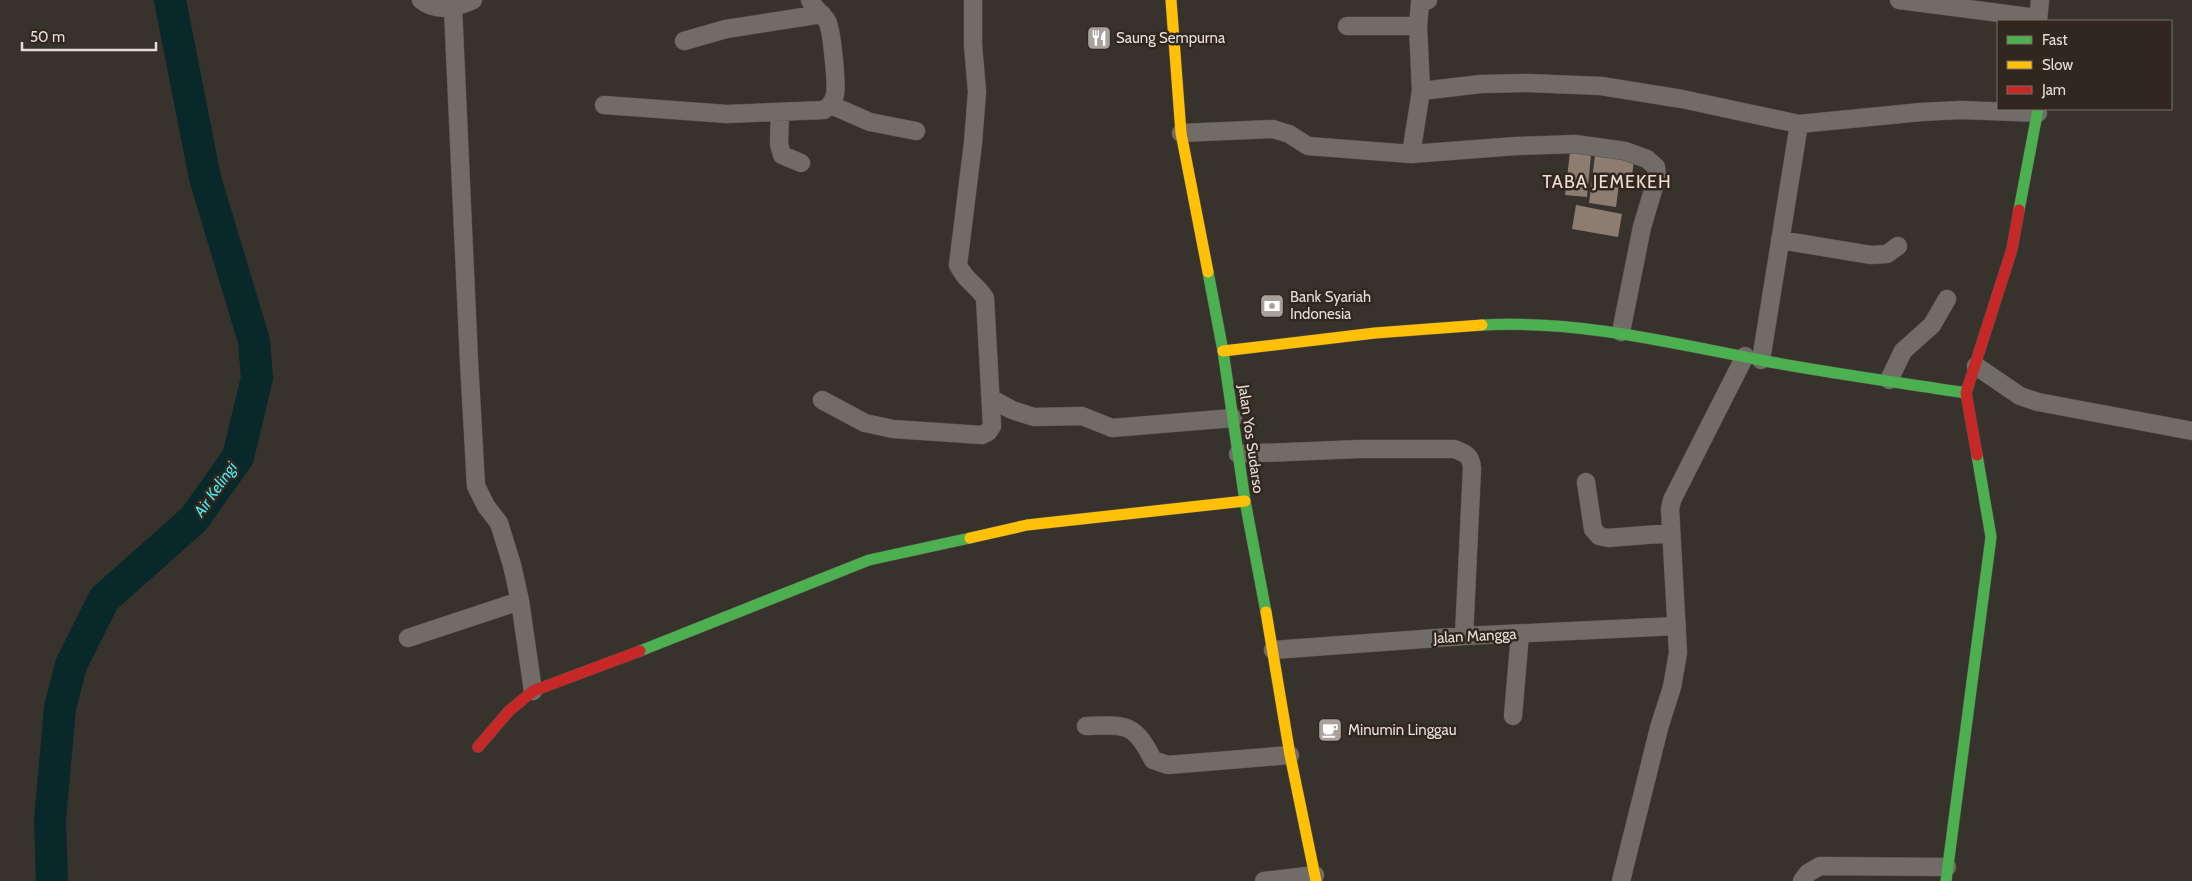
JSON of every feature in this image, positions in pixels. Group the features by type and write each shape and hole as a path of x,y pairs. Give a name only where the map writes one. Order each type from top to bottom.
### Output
{"main road":[{"name":"Jalan Yos Sudarso","path":"1171,0 1181,133 1223,351 1245,501 1273,650 1290,755 1316,878"},
{"path":"1947,874 1991,536 1966,394 2013,244 2038,111"},
{"path":"1223,351 1454,326 1528,324 1621,332 1753,358 1966,394"},
{"path":"478,747 509,711 533,691 684,635 869,560 1027,525 1245,501"}],"street":[{"path":"421,0 437,8 453,8 473,0"},
{"path":"604,105 727,114 824,110 831,105 835,97 836,85 828,23 810,0"},
{"path":"822,400 865,424 893,429 982,435 988,432 992,426 985,298 977,287 964,278 958,265 973,143 977,92 973,0"},
{"path":"1899,0 2038,20 2040,0"},
{"path":"1411,154 1421,91 1418,26 1422,1"},
{"path":"453,8 476,486 486,506 499,523 512,565 520,601 533,691"},
{"path":"684,40 734,27 822,14"},
{"path":"1347,26 1418,26"},
{"path":"1421,91 1482,84 1601,86 1682,99 1798,124 1921,112 1960,110 2038,111"},
{"path":"831,105 870,122 916,131"},
{"path":"780,112 778,144 782,155 800,163"},
{"path":"1621,881 1659,728 1672,687 1678,653 1670,509 1675,491 1753,358 1780,240 1798,124"},
{"path":"1181,133 1273,129 1289,134 1308,146 1411,154 1516,146 1575,144 1625,151 1647,159 1656,167 1658,177 1642,227 1621,332"},
{"path":"1780,240 1881,255 1887,254 1898,246"},
{"path":"1888,380 1904,351 1932,325 1947,299"},
{"path":"1976,366 2020,396 2053,405 2192,431"},
{"path":"992,399 1012,410 1034,417 1082,416 1112,428 1233,418"},
{"path":"1238,454 1445,449 1454,449 1466,453 1471,459 1472,468 1464,636"},
{"path":"1586,482 1593,529 1599,536 1608,538 1671,533"},
{"path":"408,638 520,601"},
{"name":"Jalan Mangga","path":"1273,650 1464,636 1677,626"},
{"path":"1513,716 1520,634"},
{"path":"1086,726 1122,725 1140,736 1153,760 1168,765 1290,755"},
{"path":"1802,881 1808,872 1820,866 1947,874"},
{"path":"1264,881 1316,878"}],"building":[{"path":"1570,152 1591,155 1587,197 1565,195"},
{"path":"1595,155 1634,160 1632,176 1620,175 1616,207 1589,203"},
{"path":"1576,205 1622,214 1618,237 1572,229"}],"waterway":[{"name":"Air Kelingi","path":"52,881 50,820 60,708 71,665 104,599 194,519 238,457 257,378 254,341 205,178 170,0"}],"traffic: fast":[{"path":"2019,210 2038,110"},
{"path":"1208,272 1223,351 1245,501 1266,612"},
{"path":"1482,325 1517,324 1587,329 1786,365 1966,393"},
{"path":"1946,881 1991,537 1977,455"},
{"path":"640,651 869,560 970,538"}],"traffic: slow":[{"path":"1171,0 1181,133 1208,272"},
{"path":"1223,351 1375,333 1482,325"},
{"path":"970,538 1027,525 1245,501"},
{"path":"1266,612 1290,755 1316,881"}],"traffic: jam":[{"path":"1977,455 1966,393 2012,249 2019,210"},
{"path":"478,747 509,711 533,691 640,651"}],"place":[{"name":"Saung Sempurna","path":"1099,38"},
{"name":"Bank Syariah Indonesia","path":"1272,306"},
{"name":"Minumin Linggau","path":"1330,730"}],"district":[{"name":"TABA JEMEKEH","path":"1607,182"}]}
